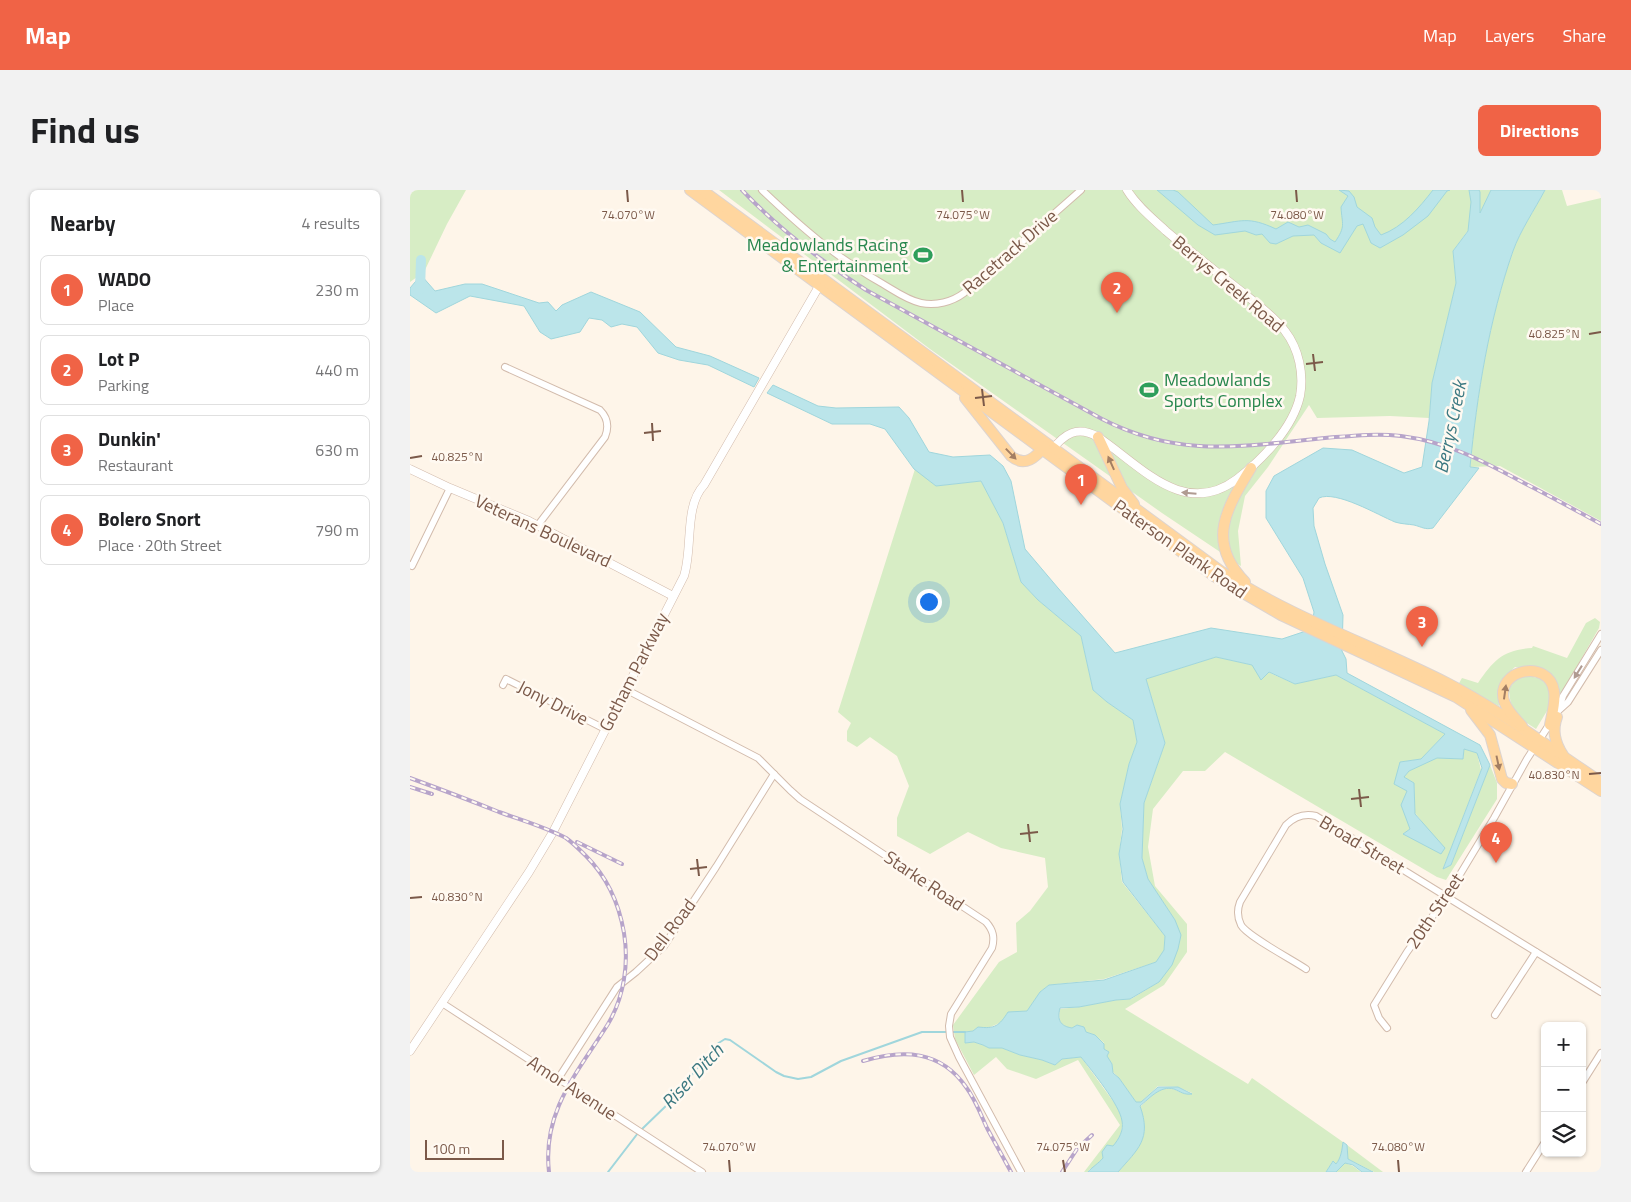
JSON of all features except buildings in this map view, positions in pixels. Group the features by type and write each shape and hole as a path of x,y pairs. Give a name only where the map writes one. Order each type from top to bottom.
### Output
{"main road":[{"name":"Paterson Plank Road","path":"690,190 821,283 1047,449 1218,578 1257,602 1453,686 1527,733 1537,744 1601,791"},
{"name":"Paterson Plank Road","path":"702,190 955,386 1205,561 1306,622"},
{"path":"955,386 1014,458 1020,461 1027,461 1047,449"},
{"path":"1098,437 1122,488 1143,516"},
{"path":"1251,468 1229,507 1223,539 1227,558 1233,569 1254,592"},
{"name":"Paterson Plank Road","path":"1348,641 1464,702 1564,758 1601,782"},
{"path":"1527,733 1507,707 1504,699 1507,682 1520,672 1529,670 1538,672 1545,676 1552,684 1555,696 1550,725"},
{"path":"1464,702 1489,732 1501,776 1506,783 1512,784"},
{"path":"1558,711 1554,723 1554,736 1564,758"}],"street":[{"name":"Racetrack Drive","path":"762,190 802,228 838,256 908,299 932,304 950,301 964,293 1081,190"},
{"name":"Berrys Creek Road","path":"1047,449 1074,432 1086,432 1098,437 1163,485 1181,492 1200,494 1218,490 1230,484 1251,468 1285,429 1297,405 1301,378 1300,365 1294,346 1284,330 1271,316 1142,210 1127,190"},
{"name":"Gotham Parkway","path":"410,1051 544,848 686,569 692,510 697,492 704,485 821,283"},
{"path":"505,367 600,410 607,422 608,427 605,438 538,526"},
{"name":"Veterans Boulevard","path":"410,469 538,526 673,596"},
{"path":"410,565 412,566 450,488"},
{"path":"1558,711 1563,696 1601,634"},
{"path":"1558,711 1568,702 1601,650"},
{"name":"Jony Drive","path":"503,685 506,679 605,729"},
{"name":"Starke Road","path":"625,689 758,758 800,799 991,928 994,938 992,948 950,1014 949,1029 952,1044 1021,1172"},
{"name":"20th Street","path":"1387,1028 1379,1018 1374,1005 1407,952 1447,896 1512,784 1558,711"},
{"name":"Dell Road","path":"558,1079 617,988 664,946 774,774"},
{"name":"Broad Street","path":"1306,969 1248,933 1240,924 1238,913 1240,902 1286,825 1295,818 1305,814 1316,816 1601,992"},
{"path":"1495,1015 1536,952"},
{"name":"Amor Avenue","path":"442,1003 702,1172"},
{"path":"1586,1077 1601,1053"},
{"path":"1526,1172 1541,1148"}],"green space":[{"path":"410,190 466,190 424,272 410,282"},
{"name":"Meadowlands Sports Complex","path":"719,190 1491,190 1480,214 1453,251 1456,283 1432,383 1429,418 1390,416 1317,418 1309,405 1268,467 1245,496 1238,531 1241,566 1162,513 930,349"},
{"path":"1545,190 1562,190 1567,206 1601,198 1601,521 1500,466 1470,467 1480,385 1497,304 1516,243"},
{"path":"915,469 936,486 981,481 1003,523 1021,582 1038,600 1081,636 1093,690 1133,720 1137,742 1129,764 1120,804 1122,829 1119,854 1122,882 1165,936 1164,950 1156,962 1104,979 1049,985 1040,992 1027,1011 988,1028 978,1027 973,1031 965,1032 965,1043 974,1042 989,1048 1002,1048 1055,1065 1062,1059 1081,1057 1118,1108 1123,1122 1120,1138 1097,1166 1088,1172 1084,1172 1120,1125 1078,1060 1036,1079 1007,1069 996,1057 974,1075 955,1039 953,1025 999,962 1017,952 1016,923 1030,911 1048,887 1045,858 1001,848 968,832 930,854 897,836 897,818 909,786 897,756 870,737 857,747 847,741 847,731 851,723 838,712"},
{"path":"1595,618 1600,622 1599,628 1560,696 1554,680 1535,667 1515,667 1506,676 1499,688 1499,706 1458,685 1462,678 1478,683 1494,662 1506,654 1532,648 1533,646 1567,658 1586,623"},
{"path":"1216,657 1252,665 1295,684 1336,675 1445,734 1421,759 1400,762 1407,791 1410,829 1403,834 1423,823 1415,813 1414,783 1404,777 1409,771 1437,757 1463,759 1464,749 1477,753 1481,770 1443,869 1451,865 1490,765 1497,783 1497,799 1446,880 1437,877 1225,752 1205,771 1183,771 1153,809 1148,847 1155,886 1187,924 1187,952 1164,985 1125,1009 1248,1084 1252,1078 1343,1142 1338,1162 1336,1164 1332,1162 1326,1172 1118,1172 1137,1150 1144,1135 1140,1107 1164,1089 1168,1088 1192,1093 1178,1087 1158,1086 1141,1102 1136,1102 1113,1072 1112,1064 1107,1056 1109,1052 1104,1049 1104,1043 1095,1035 1086,1032 1084,1027 1077,1025 1072,1028 1062,1024 1059,1017 1060,1009 1131,999 1159,982 1175,920 1148,879 1142,858 1144,803 1165,743 1146,679"},
{"path":"1526,676 1540,678 1549,687 1550,706 1536,729 1516,713 1511,703 1509,689 1516,679"},
{"path":"1347,1145 1383,1172 1374,1172 1348,1159"},
{"path":"1345,1163 1353,1166 1361,1172 1336,1172"}],"water":[{"path":"1157,190 1173,190 1178,192 1213,225 1251,221 1276,229 1288,222 1299,227 1308,225 1326,234 1335,242 1342,229 1341,207 1348,196 1339,190 1349,191 1354,197 1357,207 1372,218 1375,227 1381,235 1403,222 1433,190 1450,190 1447,191 1428,216 1403,235 1380,248 1371,243 1363,224 1357,226 1340,253 1321,243 1314,235 1293,236 1276,244 1270,243 1262,234 1256,235 1245,231 1215,235 1198,225"},
{"name":"Berrys Creek","path":"1469,190 1479,190 1480,192 1480,213 1491,190 1545,190 1516,243 1497,304 1476,412 1470,467 1479,468 1433,528 1395,522 1357,504 1336,497 1326,496 1319,498 1313,508 1314,526 1343,615 1342,651 1346,659 1347,673 1480,745 1490,765 1451,865 1443,869 1482,768 1477,753 1464,749 1463,759 1437,758 1409,771 1404,777 1414,783 1415,814 1445,848 1441,854 1403,834 1410,829 1401,805 1407,791 1394,784 1400,762 1421,759 1445,734 1336,675 1295,684 1269,672 1261,680 1252,665 1216,657 1146,679 1165,743 1144,803 1142,858 1148,879 1175,920 1181,935 1178,949 1172,965 1159,982 1130,999 1060,1008 1059,1019 1065,1026 1072,1028 1077,1025 1084,1027 1086,1032 1095,1035 1104,1044 1104,1049 1109,1052 1107,1056 1112,1064 1113,1073 1119,1078 1136,1102 1141,1102 1158,1087 1178,1087 1192,1094 1185,1094 1169,1088 1155,1093 1140,1106 1144,1135 1132,1157 1118,1172 1088,1172 1103,1158 1102,1152 1107,1145 1113,1146 1121,1134 1122,1124 1120,1114 1111,1097 1081,1057 1062,1059 1055,1065 1002,1048 989,1048 974,1042 965,1043 965,1032 973,1031 978,1027 996,1026 1008,1012 1027,1011 1040,992 1049,985 1104,980 1156,962 1164,950 1165,936 1123,882 1119,854 1123,829 1120,804 1129,764 1137,742 1133,720 1093,690 1081,636 1038,600 1021,582 1003,523 981,481 936,486 914,469 885,429 870,424 832,424 767,393 773,385 818,406 836,408 899,407 909,418 929,452 953,457 990,455 1003,466 1011,481 1025,549 1115,653 1211,628 1282,639 1303,632 1312,626 1314,612 1303,578 1266,518 1266,491 1274,476 1323,448 1352,450 1404,473 1422,467 1429,421 1432,383 1456,283 1453,251 1468,231 1471,202"},
{"path":"421,275 435,291 465,284 482,284 539,303 548,302 556,311 562,305 591,292 640,312 676,347 710,356 759,378 754,387 708,365 679,360 658,353 637,327 622,324 611,327 602,320 589,318 580,332 551,339 540,332 524,306 470,296 436,313 410,295 410,288"},
{"path":"1343,1142 1347,1145 1348,1159 1373,1172 1362,1172 1353,1165 1345,1163 1336,1172 1326,1172 1333,1161 1336,1164 1338,1162"}],"waterway":[{"path":"420,289 421,260"},
{"name":"Riser Ditch","path":"641,1130 670,1102 717,1044 725,1039 730,1040 776,1072 798,1079 811,1077 841,1061 922,1032 947,1032"},
{"name":"Riser Ditch","path":"952,1032 965,1032"},
{"name":"Riser Ditch","path":"608,1172 638,1133"}],"railway":[{"path":"742,190 801,244 866,290 1102,419 1131,432 1185,445 1212,446 1239,446 1363,435 1391,435 1418,439 1450,448 1479,460 1601,524"},
{"path":"410,778 566,838 579,849 600,873 611,891 619,911 624,933 626,956 621,992 608,1024 574,1076 557,1111 551,1130 548,1150 549,1172"},
{"path":"410,787 432,794"},
{"path":"577,842 622,864"},
{"path":"863,1061 878,1057 906,1054 933,1059 945,1066 966,1087 1011,1172"},
{"path":"1062,1172 1077,1149 1092,1135"}],"place":[{"name":"Meadowlands Racing & Entertainment","path":"923,255"},
{"name":"Lot P","path":"1117,313"},
{"name":"Meadowlands Sports Complex","path":"1149,390"},
{"name":"WADO","path":"1081,505"},
{"name":"Dunkin'","path":"1422,647"},
{"name":"Bolero Snort","path":"1496,863"}]}
